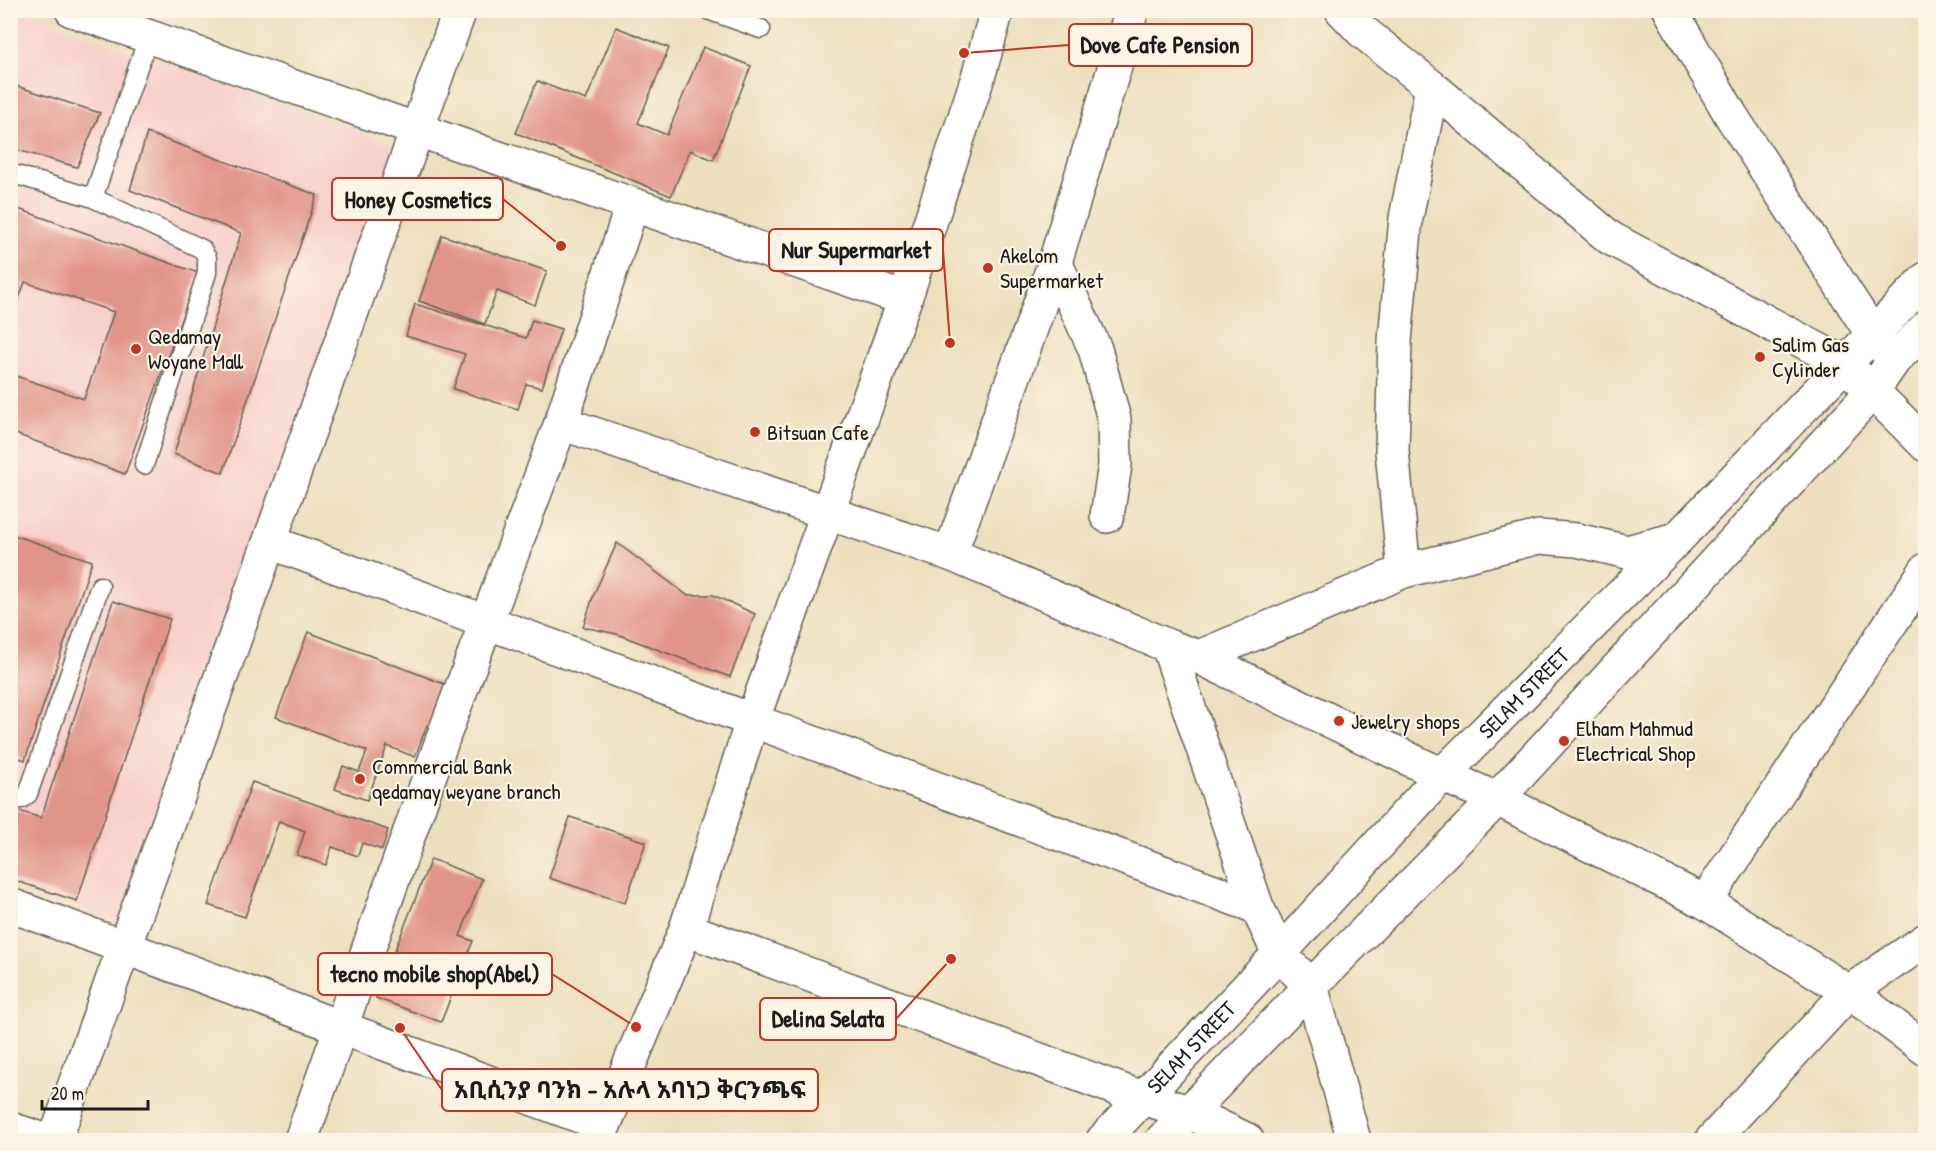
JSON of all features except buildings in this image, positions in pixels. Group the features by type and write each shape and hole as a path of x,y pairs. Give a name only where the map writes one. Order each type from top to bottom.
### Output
{"street":[{"path":"72,10 905,299"},
{"path":"55,1140 460,10"},
{"path":"10,905 341,1028 601,1132 686,928 752,721 905,299 979,74 997,10"},
{"path":"950,554 1055,262 1132,10"},
{"path":"1342,10 1362,31 1432,87 1610,238 1845,364 1926,445"},
{"path":"1670,10 1732,117 1873,335 1894,360"},
{"path":"1404,572 1392,451 1395,341 1406,218 1432,87"},
{"path":"301,1140 486,622 561,423 632,205"},
{"path":"1055,262 1095,349 1114,419 1115,465 1107,516"},
{"name":"SELAM STREET","path":"1103,1140 1279,954 1442,775 1677,539 1926,279"},
{"name":"SELAM STREET","path":"1162,1140 1497,799 1872,392 1894,360 1926,328"},
{"path":"561,423 950,554 1199,657 1442,775 1497,799 1705,902 1849,992 1926,1049"},
{"path":"1199,657 1404,572 1539,537 1577,540 1628,552 1677,539"},
{"path":"270,542 1257,908"},
{"path":"1705,902 1926,570"},
{"path":"1168,646 1257,908 1279,954 1311,986 1354,1140"},
{"path":"686,928 1142,1098 1189,1112 1246,1140"},
{"path":"1712,1140 1849,992 1926,940"},
{"path":"10,1129 44,1140"}],"lane":[{"path":"708,10 761,29"},
{"path":"93,198 148,38"},
{"path":"10,173 93,198 202,249 207,258 207,273 144,465"},
{"path":"10,798 22,799 28,794 100,586"}],"shaded area":[{"path":"17,10 402,148 121,924 11,884 10,11"}],"place":[{"name":"Dove Cafe Pension","path":"964,53"},
{"name":"Honey Cosmetics","path":"561,246"},
{"name":"Akelom Supermarket","path":"988,268"},
{"name":"Nur Supermarket","path":"950,343"},
{"name":"Qedamay Woyane Mall","path":"136,349"},
{"name":"Salim Gas Cylinder","path":"1760,357"},
{"name":"Bitsuan Cafe","path":"755,432"},
{"name":"Jewelry shops","path":"1339,721"},
{"name":"Elham Mahmud Electrical Shop","path":"1564,741"},
{"name":"Commercial Bank qedamay weyane branch","path":"360,779"},
{"name":"Delina Selata","path":"951,959"},
{"name":"tecno mobile shop(Abel)","path":"636,1027"},
{"name":"አቢሲንያ ባንክ - አሉላ አባነጋ ቅርንጫፍ","path":"400,1028"}]}
